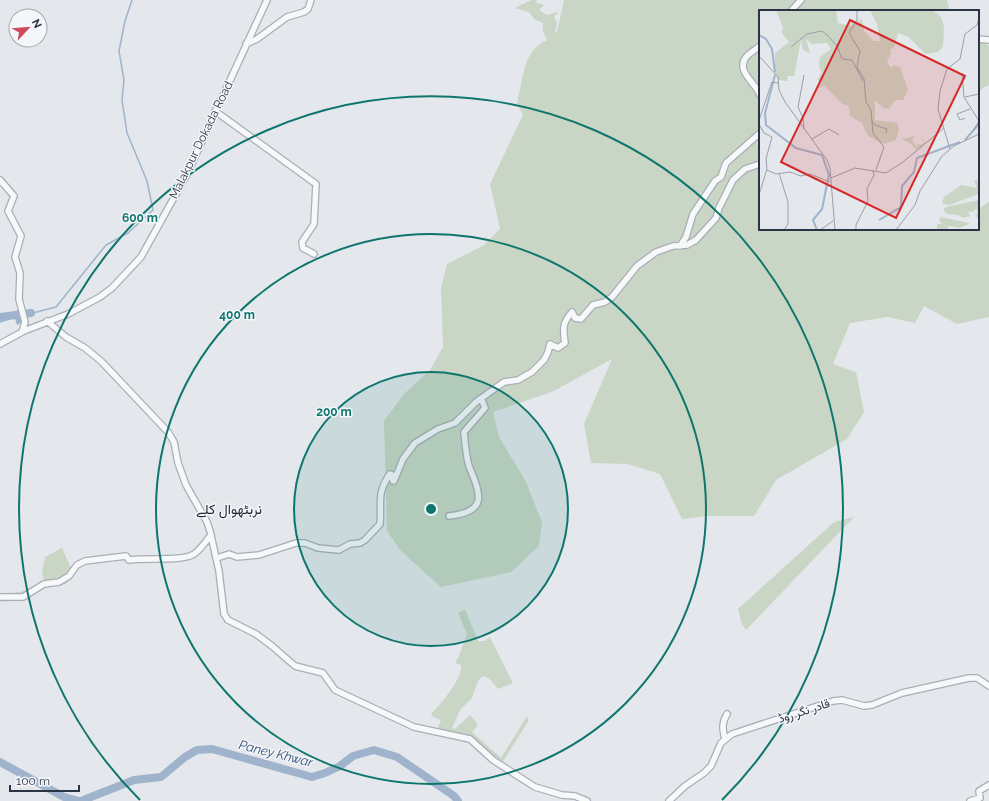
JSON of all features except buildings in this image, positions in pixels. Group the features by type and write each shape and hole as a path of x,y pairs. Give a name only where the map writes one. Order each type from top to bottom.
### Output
{"street":[{"name":"Malakpur Dokada Road","path":"0,344 35,326 68,314 100,297 112,288 141,257 186,176 267,0"},
{"path":"246,44 257,39 287,17 304,12 308,9 311,0"},
{"path":"792,10 801,0"},
{"path":"979,39 989,40"},
{"path":"759,47 747,56 743,71 759,92"},
{"path":"215,111 316,184 314,224 302,242 302,248 314,254"},
{"path":"680,246 686,237 693,214 715,181 721,177 726,163 759,134"},
{"path":"216,558 229,554 237,557 259,555 296,543 305,543 318,548 336,550 350,544 360,543 380,524 380,491 390,474 392,475 392,481 394,481 403,459 412,446 438,429 459,420 481,398 504,382 518,380 539,366 548,352 550,344 558,348 565,343 563,331 564,322 572,312 575,318 581,319 593,305 605,302 617,293 630,273 641,262 666,248 680,246 696,240 716,218 722,199 738,175 745,169 759,164"},
{"path":"0,180 14,196 8,211 21,236 15,257 20,274 19,299 25,322 22,332"},
{"path":"47,321 66,337 85,348 101,361 168,432 174,442 178,463 186,485 207,522 216,558 222,605 224,614 228,620 256,634 291,663 300,668 323,673 335,690 414,727 470,738 493,760 536,787 562,795 575,796 588,801"},
{"path":"25,322 35,326"},
{"path":"450,516 471,512 478,504 478,497 469,466 464,432 485,408 481,398"},
{"path":"0,597 23,597 44,584 59,582 69,576 77,565 95,558 126,556 129,560 168,557 181,559 194,554 211,535"},
{"name":"قادر نگر روڈ","path":"725,738 751,727 777,720 806,708 833,701 842,700 864,706 872,705 910,691 969,678 977,678 989,686"},
{"path":"669,801 685,786 704,773 711,766 725,738 723,730 724,720 727,714"},
{"path":"970,801 980,798 980,791 989,785"}],"green space":[{"path":"531,0 536,0 537,3 544,5 539,10 547,15 558,12 554,17 557,23 555,33 557,32 564,0 947,0 950,10 759,10 759,230 979,230 979,208 989,202 989,317 957,324 924,306 915,323 887,317 850,323 833,364 856,372 864,412 847,439 776,480 754,516 707,516 682,519 660,474 628,464 591,463 584,424 612,359 554,391 493,412 499,437 525,480 542,522 539,546 511,572 441,587 401,551 387,531 384,421 404,394 430,370 443,347 441,288 447,264 484,245 500,229 490,184 523,115 517,104 528,59 539,45 547,40 543,31 543,23 535,20 529,12 515,8"},
{"path":"979,40 989,46 989,85 984,87 979,93"},
{"path":"854,517 746,630 742,624 738,609 834,522"},
{"path":"62,548 73,572 66,584 46,587 23,599 1,602 8,593 21,592 44,581 42,572 45,557"},
{"path":"465,609 478,641 485,641 490,637 513,683 498,689 489,678 483,676 478,681 472,698 460,710 452,728 455,729 470,715 478,725 472,732 501,758 527,716 529,720 502,763 471,737 437,730 441,720 433,717 431,714 450,691 461,670 461,665 455,663 467,634 458,613"}],"water":[{"path":"18,310 22,322 17,325 13,312"}],"waterway":[{"path":"25,315 56,307 106,245 128,233 153,210 147,181 127,133 122,100 124,80 119,51 125,21 132,0"},
{"path":"0,317 31,313"},
{"path":"0,322 15,317"},
{"name":"Paney Khwar","path":"81,801 134,780 161,777 185,757 197,750 212,749 312,777 340,766 353,756 374,750 397,757 454,796 458,801"},
{"name":"Paney Khwar","path":"0,762 64,797 79,801"}],"district":[{"name":"نربٹھوال کلے","path":"229,509"}]}
